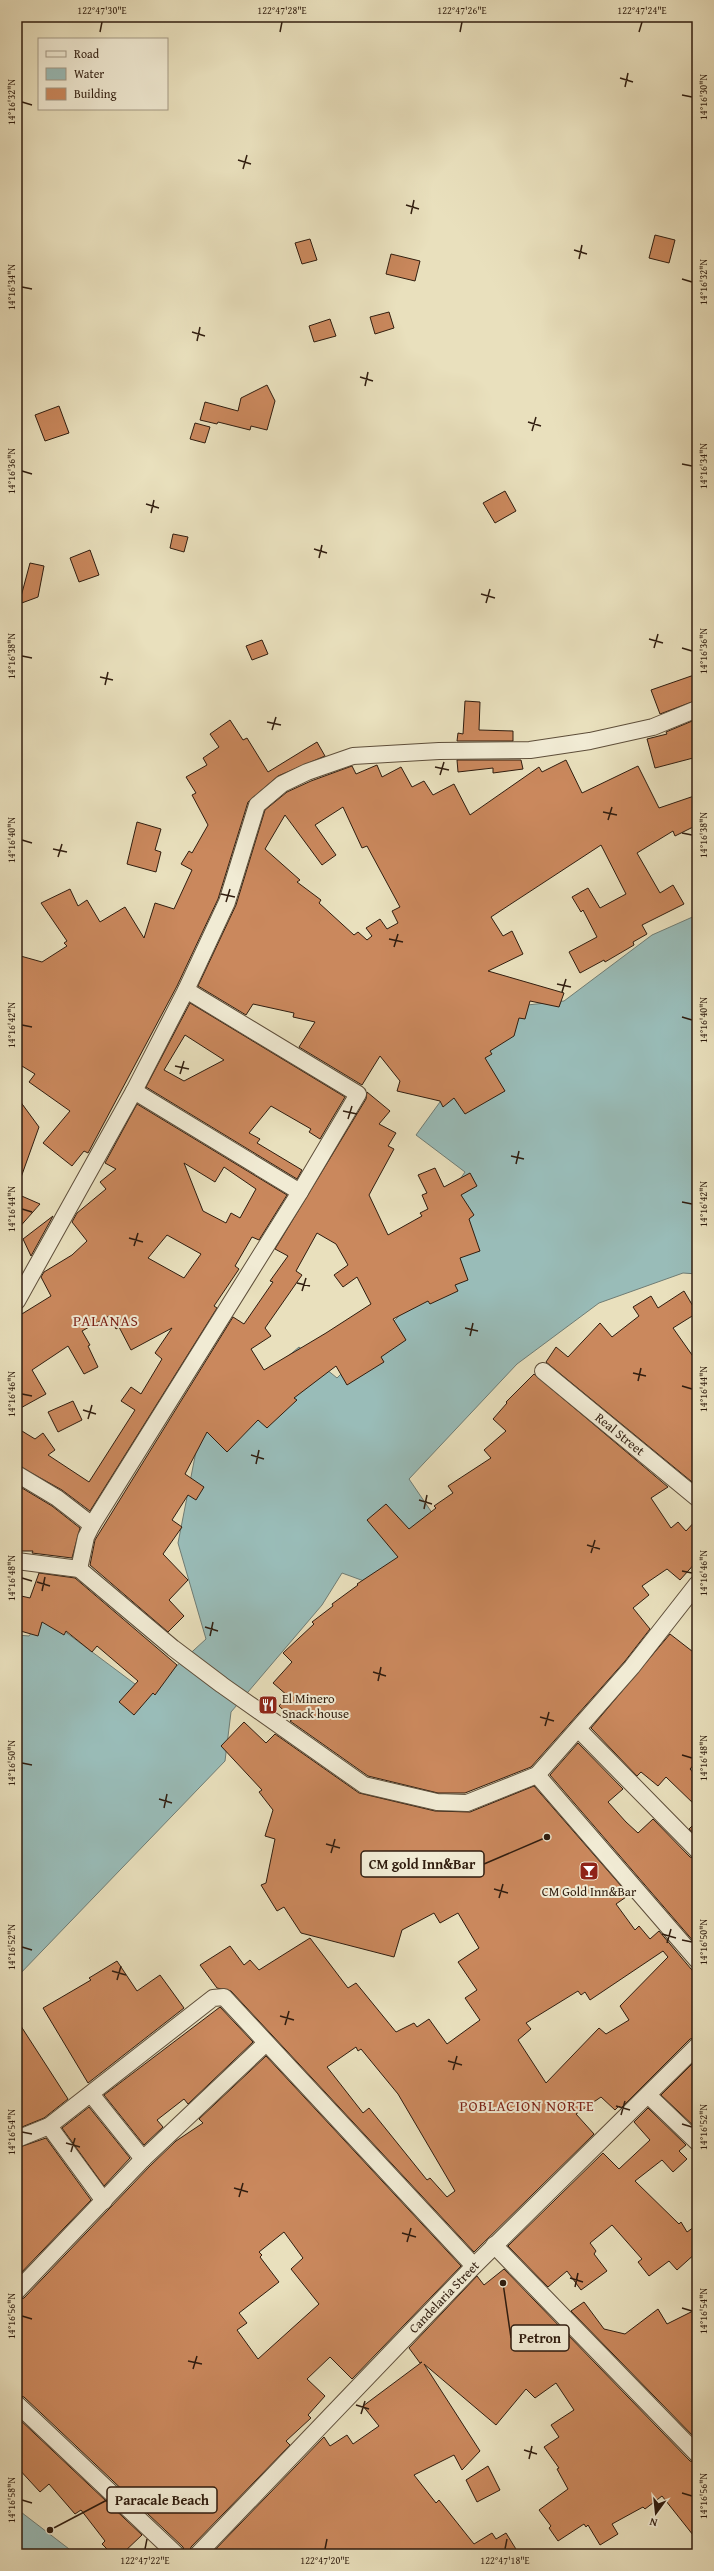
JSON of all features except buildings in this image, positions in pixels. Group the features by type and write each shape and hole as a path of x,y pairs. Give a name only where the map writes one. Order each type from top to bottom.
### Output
{"street":[{"path":"17,1301 134,1091 186,990 227,902 257,805 282,784 307,772 353,756 439,751 530,750 590,741 653,728 697,709"},
{"path":"79,1569 86,1537 92,1525 300,1192 358,1094 186,990"},
{"path":"134,1091 300,1192"},
{"name":"Real Street","path":"543,1371 697,1498"},
{"path":"17,1474 57,1498 92,1525"},
{"path":"17,1561 79,1569 173,1648 261,1715 364,1785 437,1802 467,1803 537,1775 579,1730 697,1584"},
{"path":"579,1730 697,1850"},
{"path":"537,1775 697,1960"},
{"path":"17,2139 49,2126 213,1998 224,1997 474,2266"},
{"path":"17,2291 143,2159 266,2043"},
{"name":"Candelaria Street","path":"198,2554 494,2245 697,2046"},
{"path":"91,2094 143,2159"},
{"path":"648,2095 697,2142"},
{"path":"49,2126 104,2201"},
{"path":"494,2245 697,2454"},
{"path":"17,2404 176,2554"}],"water":[{"path":"697,915 697,1274 683,1273 599,1303 517,1364 409,1479 439,1523 375,1585 342,1573 322,1605 231,1712 225,1761 17,1977 17,1635 29,1636 44,1616 147,1693 206,1639 178,1543 200,1431 299,1347 337,1378 420,1295 447,1198 465,1172 416,1135 509,1007 564,1001 652,935"},
{"path":"17,2509 73,2552 76,2554 17,2554"}],"place":[{"name":"El Minero Snack house","path":"268,1705"},
{"name":"CM gold Inn&Bar","path":"547,1837"},
{"name":"CM Gold Inn&Bar","path":"589,1871"},
{"name":"Petron","path":"503,2283"},
{"name":"Paracale Beach","path":"50,2530"}],"district":[{"name":"PALANAS","path":"106,1320"},
{"name":"POBLACION NORTE","path":"527,2105"}]}
